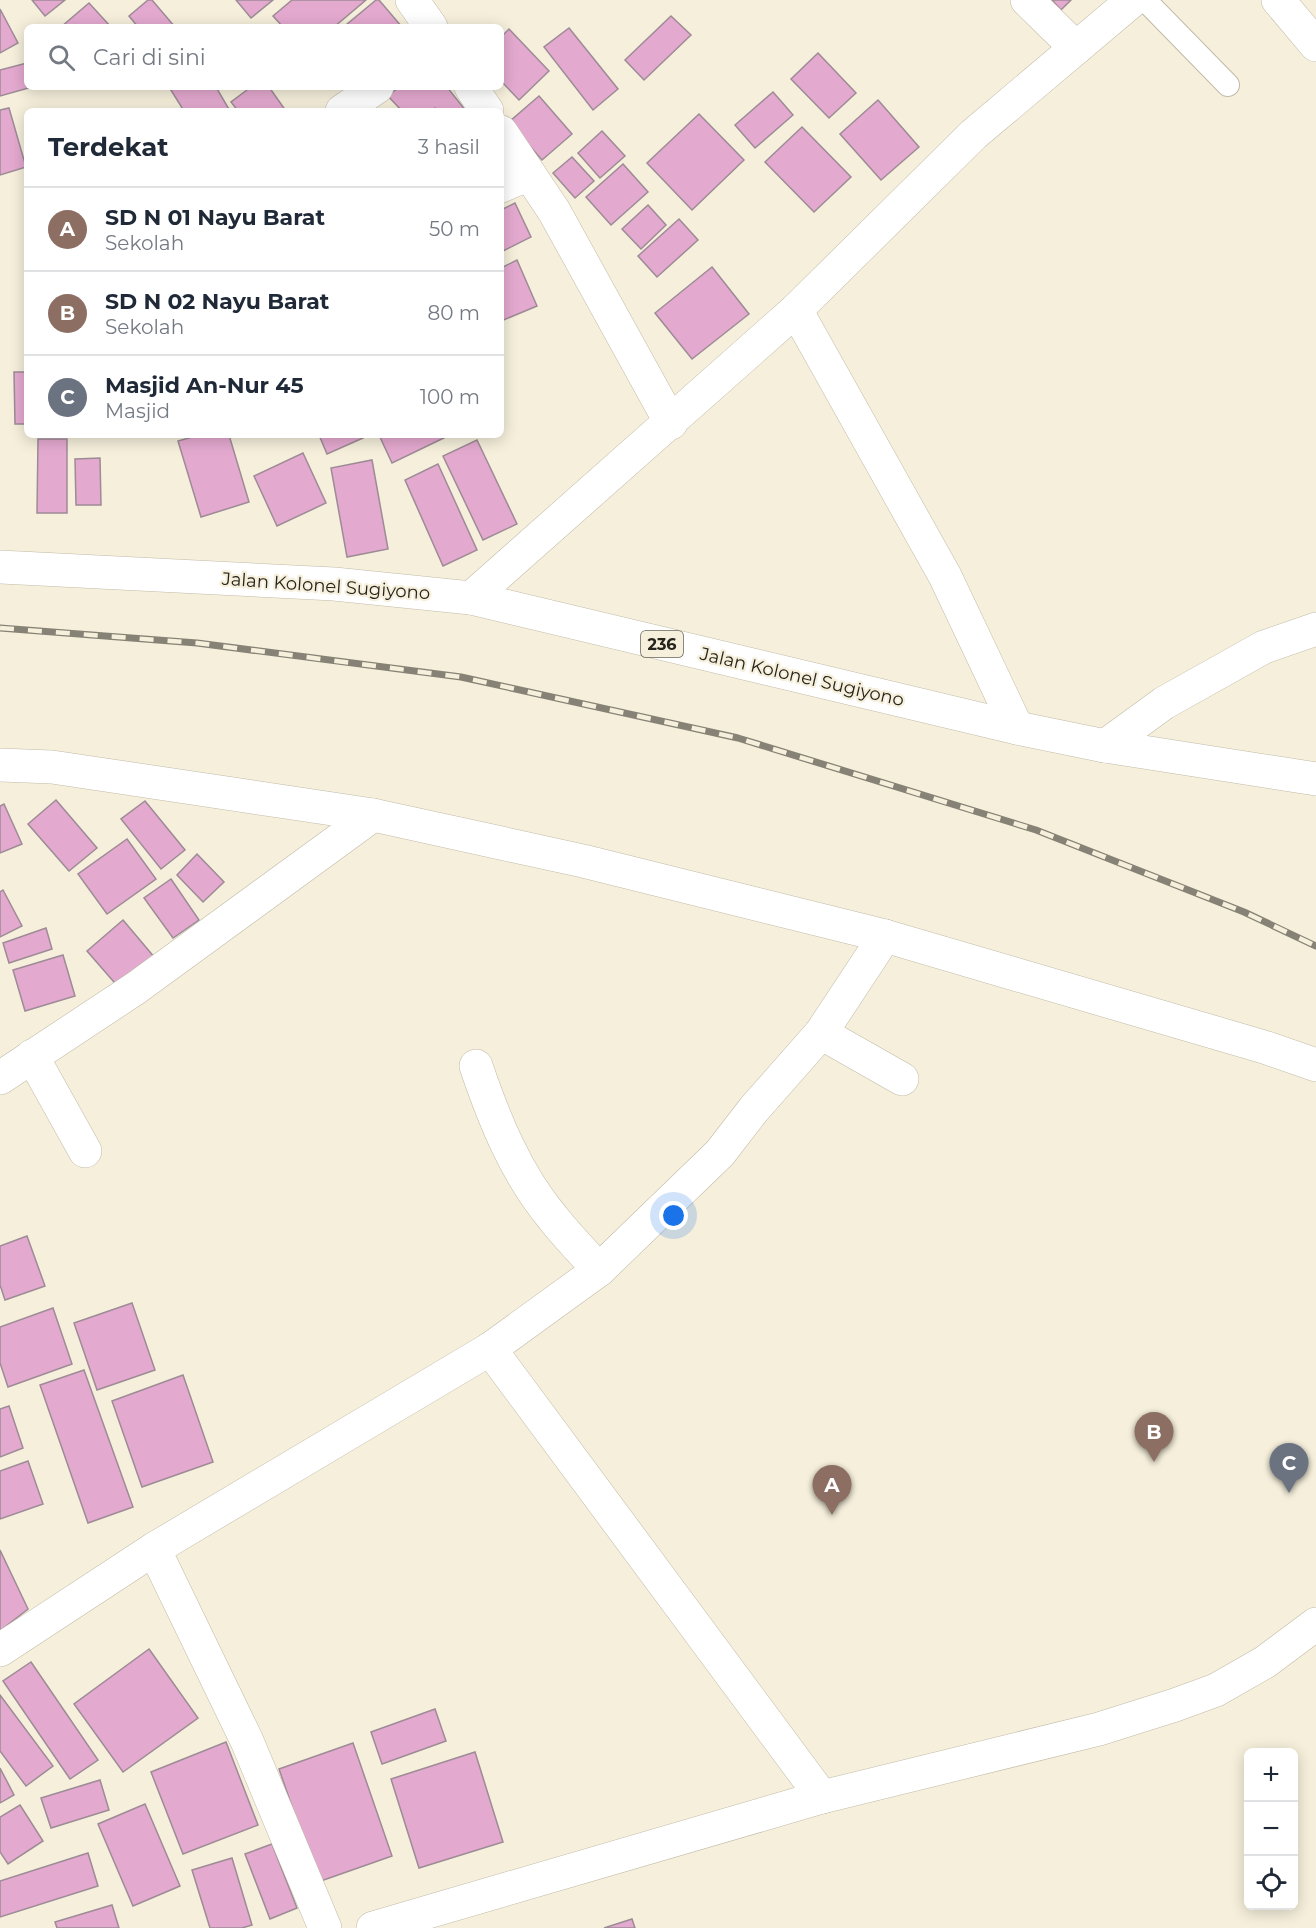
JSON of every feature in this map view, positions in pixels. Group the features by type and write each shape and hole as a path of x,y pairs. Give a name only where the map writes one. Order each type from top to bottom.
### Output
{"street":[{"path":"412,0 429,24"},
{"path":"1027,0 1077,48"},
{"path":"471,598 796,310 974,134 1133,0"},
{"path":"1278,0 1316,45"},
{"path":"346,108 372,90"},
{"path":"473,90 485,108"},
{"path":"504,142 515,180 554,211 671,423"},
{"path":"796,310 945,576 1017,728"},
{"name":"Jalan Kolonel Sugiyono","path":"0,567 334,584 471,598 1017,728 1104,746 1316,779"},
{"path":"1104,746 1164,703 1264,647 1316,629"},
{"path":"0,765 52,767 373,815 584,861 885,936 1264,1047 1316,1065"},
{"path":"0,1078 136,988 373,815"},
{"path":"0,1650 154,1549 490,1349 599,1270 720,1153 754,1109 821,1033 885,936"},
{"path":"821,1033 902,1079"},
{"path":"32,1056 85,1151"},
{"path":"476,1066 489,1105 524,1175 552,1217 599,1270"},
{"path":"490,1349 822,1797"},
{"path":"154,1549 247,1741 325,1928"},
{"path":"373,1928 822,1797 1099,1729 1175,1705 1216,1690 1265,1662 1316,1624"}],"lane":[{"path":"1145,0 1228,85"}],"building":[{"path":"32,0 65,0 45,16"},
{"path":"148,0 152,0 172,24 136,24 129,16"},
{"path":"236,0 273,0 251,18"},
{"path":"292,0 366,0 338,24 280,24 273,16"},
{"path":"376,0 379,0 399,24 347,24"},
{"path":"1052,0 1071,0 1061,10"},
{"path":"89,3 108,24 64,24"},
{"path":"0,9 18,43 0,53"},
{"path":"671,16 691,35 644,80 625,60"},
{"path":"569,28 618,89 593,110 544,47"},
{"path":"509,29 549,71 519,100 504,84 504,34"},
{"path":"818,53 856,93 829,118 791,79"},
{"path":"24,64 24,89 0,96 0,70"},
{"path":"171,90 218,90 228,108 182,108"},
{"path":"247,90 271,90 284,108 236,108 231,102"},
{"path":"395,90 449,90 464,108 399,108 388,96"},
{"path":"773,92 793,115 755,148 735,125"},
{"path":"539,96 572,134 542,160 509,122"},
{"path":"878,100 919,147 881,180 840,134"},
{"path":"9,108 24,160 24,168 0,175 0,110"},
{"path":"699,114 744,160 692,210 647,163"},
{"path":"802,127 851,177 814,212 765,162"},
{"path":"602,131 625,156 600,178 578,153"},
{"path":"572,157 594,181 575,198 553,173"},
{"path":"623,164 648,192 611,225 586,197"},
{"path":"515,203 531,237 504,250 504,208"},
{"path":"648,205 666,225 641,249 622,229"},
{"path":"679,219 698,240 657,277 638,256"},
{"path":"517,260 537,306 504,320 504,266"},
{"path":"712,267 749,314 692,359 655,313"},
{"path":"14,372 24,372 24,424 15,424"},
{"path":"188,438 230,438 249,502 201,517 178,441"},
{"path":"320,438 363,438 327,454"},
{"path":"380,438 444,438 392,463"},
{"path":"38,439 67,439 67,513 37,513"},
{"path":"477,440 517,524 483,540 443,456"},
{"path":"303,453 326,503 277,526 254,476"},
{"path":"100,458 101,505 76,505 75,459"},
{"path":"372,460 388,549 347,557 331,468"},
{"path":"438,464 477,550 443,566 405,480"},
{"path":"56,800 97,848 69,871 28,824"},
{"path":"145,801 185,850 161,869 121,819"},
{"path":"4,804 22,844 0,853 0,806"},
{"path":"127,839 156,879 107,914 78,874"},
{"path":"197,854 224,882 203,902 177,875"},
{"path":"171,879 199,920 173,938 144,898"},
{"path":"3,890 22,926 0,937 0,892"},
{"path":"123,920 155,958 120,989 87,951"},
{"path":"46,928 52,949 9,963 3,943"},
{"path":"63,955 75,996 25,1011 13,970"},
{"path":"27,1236 45,1286 5,1300 0,1285 0,1246"},
{"path":"132,1303 155,1370 97,1390 74,1323"},
{"path":"53,1308 72,1364 8,1387 0,1363 0,1327"},
{"path":"84,1370 133,1507 88,1523 40,1385"},
{"path":"183,1375 213,1462 142,1487 112,1401"},
{"path":"9,1406 23,1448 0,1457 0,1409"},
{"path":"28,1461 43,1504 0,1519 0,1471"},
{"path":"0,1550 28,1609 0,1631"},
{"path":"149,1649 198,1718 123,1772 74,1704"},
{"path":"31,1662 98,1760 70,1779 3,1681"},
{"path":"0,1695 53,1766 26,1786 0,1751"},
{"path":"435,1709 446,1741 382,1764 371,1732"},
{"path":"226,1742 258,1825 183,1854 151,1772"},
{"path":"353,1743 392,1856 318,1882 279,1769"},
{"path":"475,1752 503,1842 419,1868 391,1779"},
{"path":"0,1768 14,1795 0,1803"},
{"path":"100,1780 109,1810 51,1828 41,1798"},
{"path":"145,1804 180,1886 133,1906 98,1824"},
{"path":"20,1805 43,1841 8,1864 0,1852 0,1817"},
{"path":"272,1844 297,1908 270,1919 245,1854"},
{"path":"88,1853 98,1886 0,1917 0,1881"},
{"path":"232,1858 252,1925 242,1928 210,1928 192,1870"},
{"path":"112,1905 119,1928 57,1928 55,1922"},
{"path":"632,1919 635,1928 604,1928"}],"railway":[{"path":"0,628 197,643 461,677 738,738 1036,830 1244,912 1316,946"}],"place":[{"name":"SD N 02 Nayu Barat","path":"1154,1462"},
{"name":"Masjid An-Nur 45","path":"1289,1493"},
{"name":"SD N 01 Nayu Barat","path":"832,1515"}]}
